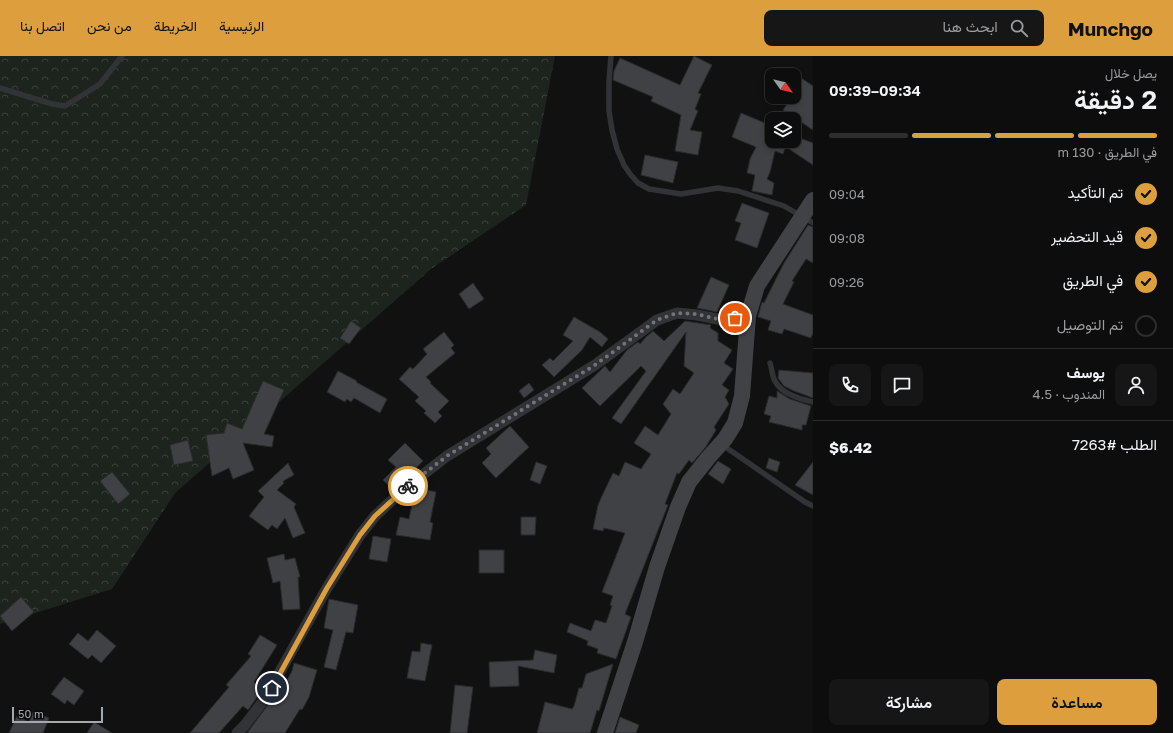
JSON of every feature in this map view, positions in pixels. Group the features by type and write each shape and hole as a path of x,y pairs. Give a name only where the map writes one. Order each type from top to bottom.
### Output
{"street":[{"path":"605,733 635,642 657,567 678,507 690,482 736,423 742,396 748,316 757,286 807,220 813,200"},
{"path":"237,733 264,700 327,588 360,535 375,516 402,491 447,456 595,365 657,320 677,313 696,314 722,320 748,316"}],"lane":[{"path":"0,88 52,104 65,106 100,84 122,56"},
{"path":"611,56 609,111 612,130 624,165 638,183 649,189 681,194 718,188 738,191 784,206 807,220"},
{"path":"770,363 775,382 783,390 796,398 813,402"},
{"path":"721,444 813,506"}],"green space":[{"path":"0,56 555,56 526,205 431,269 175,493 112,589 0,624"}],"building":[{"path":"694,56 712,65 698,93 701,94 695,109 698,111 690,130 702,132 698,155 675,151 681,115 651,101 653,97 613,80 614,71 620,58 680,85"},
{"path":"801,78 813,86 813,130 801,122 801,112 786,112 783,110 787,104 801,104"},
{"path":"741,113 765,123 765,148 785,148 783,154 775,151 767,179 774,183 772,195 752,191 755,175 747,173 750,159 756,147 732,137"},
{"path":"801,138 813,143 813,165 789,149 801,148"},
{"path":"645,155 678,162 673,183 641,175"},
{"path":"742,203 769,213 757,248 735,240 741,223 735,221"},
{"path":"808,225 813,227 813,263 806,259 792,281 794,282 783,304 813,315 813,333 811,338 784,329 782,334 768,330 771,321 758,317 762,302 764,303 784,263"},
{"path":"711,277 729,285 717,312 697,308"},
{"path":"473,283 484,299 469,309 459,294"},
{"path":"574,317 600,332 608,339 602,347 590,337 582,350 554,377 542,365 550,358 553,361 573,341 563,335"},
{"path":"351,321 361,328 349,344 340,338"},
{"path":"685,321 711,325 710,328 718,333 718,341 732,350 724,363 733,369 722,385 729,390 725,397 729,404 714,427 716,430 705,448 692,463 689,460 679,474 677,473 665,504 668,505 625,614 631,617 616,659 597,653 598,649 587,645 588,641 567,632 570,623 591,631 595,620 606,623 612,606 610,605 613,596 602,592 625,533 604,528 603,531 593,529 598,505 613,473 619,476 625,462 641,469 651,454 634,443 645,426 658,435 671,414 663,404 673,389 680,394 694,373 684,366 686,332 621,424 612,418 646,371 641,366 600,406 582,388 605,366 610,372 627,350 638,342 640,344 653,331 664,341"},
{"path":"444,332 454,345 451,348 455,353 426,377 431,382 430,383 449,401 438,412 442,416 435,423 424,413 426,411 415,401 419,397 399,379 410,367 413,369 427,354 423,349"},
{"path":"779,370 813,373 813,398 784,386 778,378"},
{"path":"338,371 387,399 380,413 354,398 351,402 347,399 345,402 327,392"},
{"path":"263,381 284,390 264,434 274,436 272,447 243,443 254,470 233,479 229,468 212,476 206,435 224,433 227,423 242,429"},
{"path":"529,383 534,390 524,398 519,391"},
{"path":"777,391 790,399 811,406 806,425 802,425 802,430 769,422 771,416 764,414 769,396 777,398"},
{"path":"510,426 529,447 496,478 482,463 491,454 486,448"},
{"path":"188,440 193,461 174,465 170,445"},
{"path":"405,443 423,461 393,490 383,480 396,467 388,460"},
{"path":"769,458 780,462 777,472 766,468"},
{"path":"718,461 731,469 723,484 708,474"},
{"path":"536,462 547,466 540,484 530,480"},
{"path":"813,462 813,495 795,485"},
{"path":"288,463 294,475 283,481 284,483 277,490 296,504 294,507 305,533 293,538 285,518 277,529 272,525 268,530 249,516 264,497 258,491"},
{"path":"112,472 130,494 118,504 100,481"},
{"path":"418,488 436,492 430,522 433,523 430,540 396,535 400,517 409,519 415,490"},
{"path":"521,517 536,517 535,535 521,535"},
{"path":"373,536 391,539 387,562 369,559"},
{"path":"479,550 504,550 504,573 479,573"},
{"path":"284,554 285,560 295,558 300,577 298,577 300,609 283,610 280,581 273,583 267,558"},
{"path":"21,597 34,612 12,631 0,616"},
{"path":"329,599 358,605 353,633 346,632 336,670 324,667 333,630 324,628"},
{"path":"97,630 116,646 101,663 92,655 88,659 69,644 78,633 88,641"},
{"path":"260,635 277,645 254,682 262,689 248,710 243,706 219,733 190,733 229,687 226,685 251,656 248,654"},
{"path":"421,643 432,645 425,681 407,678 412,651 420,652"},
{"path":"535,650 557,655 554,673 518,666 519,686 490,687 489,662 533,660"},
{"path":"294,663 317,670 309,697 302,710 300,709 285,733 247,733 273,698 276,701 292,671"},
{"path":"613,664 599,711 597,710 590,733 537,733 545,702 572,709 579,688 582,688 586,674"},
{"path":"64,677 84,691 74,705 67,700 65,704 51,694"},
{"path":"455,685 473,687 467,733 450,733"},
{"path":"33,712 49,718 43,733 9,733 17,716 29,722"},
{"path":"620,717 639,725 636,733 615,733"},
{"path":"94,722 112,733 87,733"}],"way so far":[{"path":"408,486 447,456 595,365 657,320 677,313 696,314 722,320 735,318"}],"route":[{"path":"272,688 327,588 360,535 375,516 408,486"}]}
